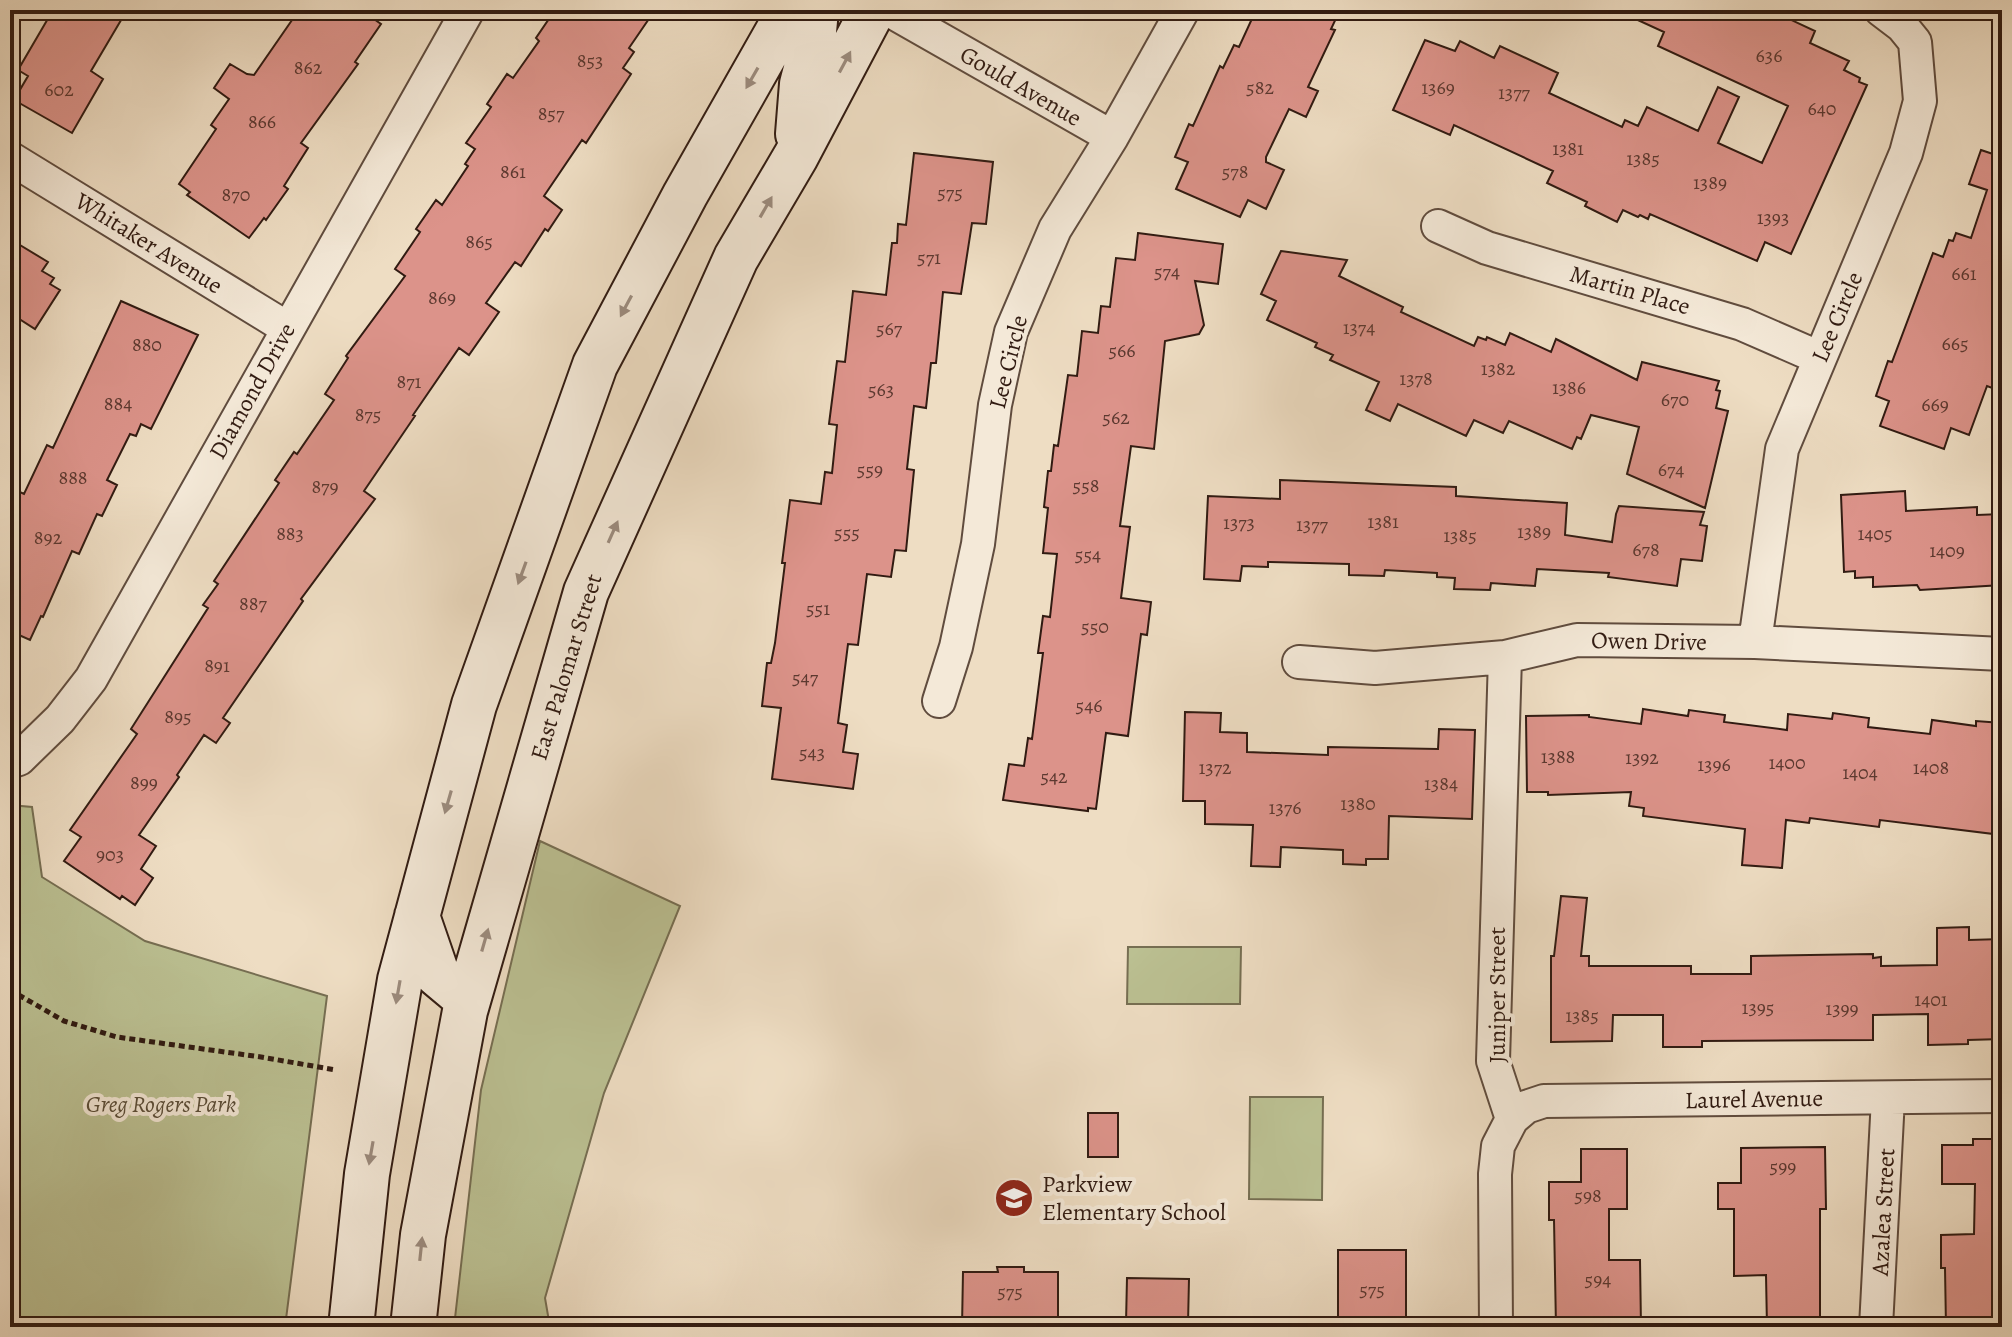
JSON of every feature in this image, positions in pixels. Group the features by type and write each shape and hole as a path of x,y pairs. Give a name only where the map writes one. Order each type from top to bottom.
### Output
{"main road":[{"path":"351,1327 367,1174 400,980 474,705 595,365 685,195 790,10"},
{"path":"796,156 802,84 813,42 816,10"},
{"name":"East Palomar Street","path":"413,1327 423,1235 468,1000 586,592 736,258 796,156 873,10"},
{"path":"417,916 437,974 468,1000"}],"street":[{"name":"Diamond Drive","path":"14,760 60,719 91,679 468,10"},
{"name":"Gould Avenue","path":"889,10 1112,137"},
{"name":"Lee Circle","path":"939,701 956,647 978,544 995,405 1011,332 1055,229 1112,137 1183,10"},
{"name":"Lee Circle","path":"1755,642 1782,449 1906,153 1920,101 1915,42 1902,26 1881,10"},
{"name":"Whitaker Avenue","path":"10,158 287,328"},
{"name":"Martin Place","path":"1438,226 1487,248 1742,324 1820,358"},
{"name":"Owen Drive","path":"1299,662 1375,668 1505,657 1577,640 1755,642 2002,654"},
{"name":"Juniper Street","path":"1505,657 1493,1061 1512,1119"},
{"name":"Laurel Avenue","path":"1512,1119 1526,1107 1544,1101 2002,1096"},
{"name":"Azalea Street","path":"1876,1327 1888,1098"},
{"path":"1496,1327 1495,1174 1498,1146 1512,1119"}],"path":[{"path":"10,990 64,1021 117,1037 336,1070"}],"green space":[{"name":"Greg Rogers Park","path":"10,805 32,807 42,877 145,941 327,996 285,1327 10,1327"},
{"path":"540,841 680,906 604,1093 545,1298 550,1327 454,1327 481,1090"},
{"path":"1128,947 1241,947 1240,1004 1127,1004"},
{"path":"1250,1097 1323,1097 1322,1200 1249,1199"}],"building":[{"path":"53,10 127,10 91,71 103,79 72,133 14,100 28,76 18,70"},
{"path":"299,10 361,10 381,24 355,62 358,64 301,143 308,148 284,186 288,189 249,238 187,195 190,192 179,184 216,129 211,125 229,99 214,88 230,64 254,75"},
{"path":"555,10 655,10 629,48 634,52 623,68 631,74 586,143 582,140 544,196 562,210 548,231 545,229 521,266 515,262 486,303 499,312 469,355 459,348 413,415 364,491 375,499 301,599 303,601 223,718 230,723 216,743 204,735 177,775 179,777 139,835 156,846 141,869 153,878 135,905 122,896 120,899 64,861 81,837 70,830 137,734 131,729 208,608 203,605 218,584 214,581 279,483 275,480 334,400 325,394 348,358 346,356 405,276 395,269 420,232 416,229 436,200 442,205 468,166 465,164 475,149 466,143 491,107 487,104 507,74 513,78 539,41 536,38"},
{"path":"1256,10 1340,10 1331,29 1335,30 1308,87 1318,91 1306,117 1289,109 1266,157 1266,162 1284,170 1266,209 1248,200 1240,217 1176,189 1188,162 1175,157 1220,66 1223,68 1234,45 1239,47"},
{"path":"1616,10 1770,10 1815,31 1810,43 1849,61 1844,70 1867,85 1791,254 1765,242 1757,261 1650,214 1648,219 1623,210 1617,222 1585,206 1587,202 1547,183 1553,171 1454,125 1450,135 1393,110 1425,40 1455,51 1460,41 1494,58 1500,46 1558,73 1549,93 1622,127 1625,120 1638,126 1647,107 1698,131 1718,87 1739,97 1718,143 1762,163 1788,106 1658,46 1664,32"},
{"path":"1981,150 2002,157 2002,368 1995,389 1987,386 1969,435 1951,428 1944,449 1880,426 1889,401 1876,396 1933,253 1943,257 1949,240 1953,241 1956,233 1971,238 1987,190 1969,184"},
{"path":"914,153 993,162 986,224 972,223 961,294 943,292 936,363 931,363 926,408 914,406 907,469 914,470 906,551 895,550 891,577 867,574 858,645 848,644 838,723 847,725 843,752 858,754 853,789 772,779 781,708 762,706 767,663 771,663 775,643 790,500 821,504 825,472 832,473 837,425 829,424 837,361 845,362 853,291 886,295 892,243 897,243 898,224 906,225"},
{"path":"1138,233 1223,244 1218,284 1195,281 1204,325 1199,334 1165,341 1154,449 1131,446 1120,526 1130,527 1121,598 1151,602 1147,635 1141,634 1128,736 1106,733 1096,809 1088,808 1088,811 1003,800 1009,764 1024,766 1028,738 1032,739 1043,653 1038,653 1043,616 1050,617 1057,554 1043,553 1048,508 1044,507 1048,471 1051,471 1054,445 1058,446 1068,375 1077,376 1082,331 1098,333 1101,306 1110,307 1116,258 1135,260"},
{"path":"10,239 48,262 42,271 54,278 50,284 60,290 35,329 10,313"},
{"path":"1281,251 1347,260 1339,276 1403,307 1401,312 1474,346 1478,337 1486,340 1487,337 1505,345 1510,333 1551,352 1556,339 1637,380 1642,362 1719,381 1716,408 1728,411 1705,508 1627,474 1639,427 1591,415 1581,439 1577,437 1572,449 1509,421 1503,433 1474,420 1466,436 1398,404 1390,421 1366,410 1379,382 1330,360 1333,355 1315,347 1317,343 1267,320 1276,301 1261,294"},
{"path":"121,301 198,335 151,429 141,424 136,436 130,434 107,480 117,485 102,516 97,514 79,554 72,551 30,640 10,631 10,514 20,492 24,494 47,445 53,448"},
{"path":"1280,480 1456,487 1456,496 1567,503 1565,535 1612,542 1619,506 1704,512 1700,525 1707,526 1702,561 1681,559 1677,586 1608,577 1609,573 1537,569 1535,586 1491,583 1490,590 1454,589 1455,578 1437,577 1437,573 1385,570 1384,576 1349,575 1349,564 1268,562 1268,567 1242,566 1240,581 1204,579 1208,496 1280,499"},
{"path":"1905,491 1906,511 1977,507 1977,515 2002,514 2002,585 1920,590 1917,585 1873,587 1873,577 1855,578 1855,571 1844,572 1841,495"},
{"path":"1643,709 1688,716 1689,710 1725,715 1724,722 1787,730 1788,714 1832,719 1833,713 1869,718 1868,727 1930,734 1932,720 1976,726 1976,721 2002,723 2002,835 1880,820 1879,827 1810,818 1809,823 1786,820 1782,868 1742,865 1745,829 1643,816 1644,808 1629,806 1631,792 1548,795 1548,792 1527,792 1526,716 1589,715 1641,724"},
{"path":"1185,712 1221,713 1220,732 1247,733 1247,752 1328,755 1328,747 1438,749 1439,729 1475,730 1472,819 1389,816 1388,859 1366,859 1366,865 1343,864 1343,850 1281,847 1280,867 1251,866 1253,825 1205,824 1205,801 1183,801"},
{"path":"1561,896 1587,898 1581,956 1589,956 1589,966 1691,966 1691,974 1751,974 1751,956 1873,954 1873,958 1881,957 1881,966 1937,965 1937,928 1969,927 1969,940 2002,939 2002,1039 1928,1045 1928,1014 1873,1015 1873,1040 1702,1041 1702,1047 1663,1047 1663,1015 1613,1015 1612,1041 1551,1042 1551,956 1554,956"},
{"path":"1088,1113 1118,1113 1118,1157 1088,1157"},
{"path":"1973,1139 2002,1139 2002,1327 1946,1327 1941,1235 1974,1234 1975,1184 1942,1184 1942,1145 1973,1145"},
{"path":"1825,1147 1826,1209 1820,1209 1820,1327 1767,1327 1766,1275 1734,1276 1734,1209 1718,1209 1718,1183 1741,1183 1741,1148"},
{"path":"1581,1149 1627,1149 1627,1209 1609,1209 1609,1260 1640,1260 1641,1327 1556,1327 1554,1220 1549,1220 1549,1182 1581,1182"},
{"path":"1338,1250 1406,1250 1406,1327 1338,1327"},
{"path":"997,1267 1024,1267 1024,1272 1058,1272 1058,1327 962,1327 963,1272 998,1272"},
{"path":"1127,1278 1189,1279 1188,1324 1126,1323"}],"place":[{"name":"Parkview Elementary School","path":"1014,1198"}]}
